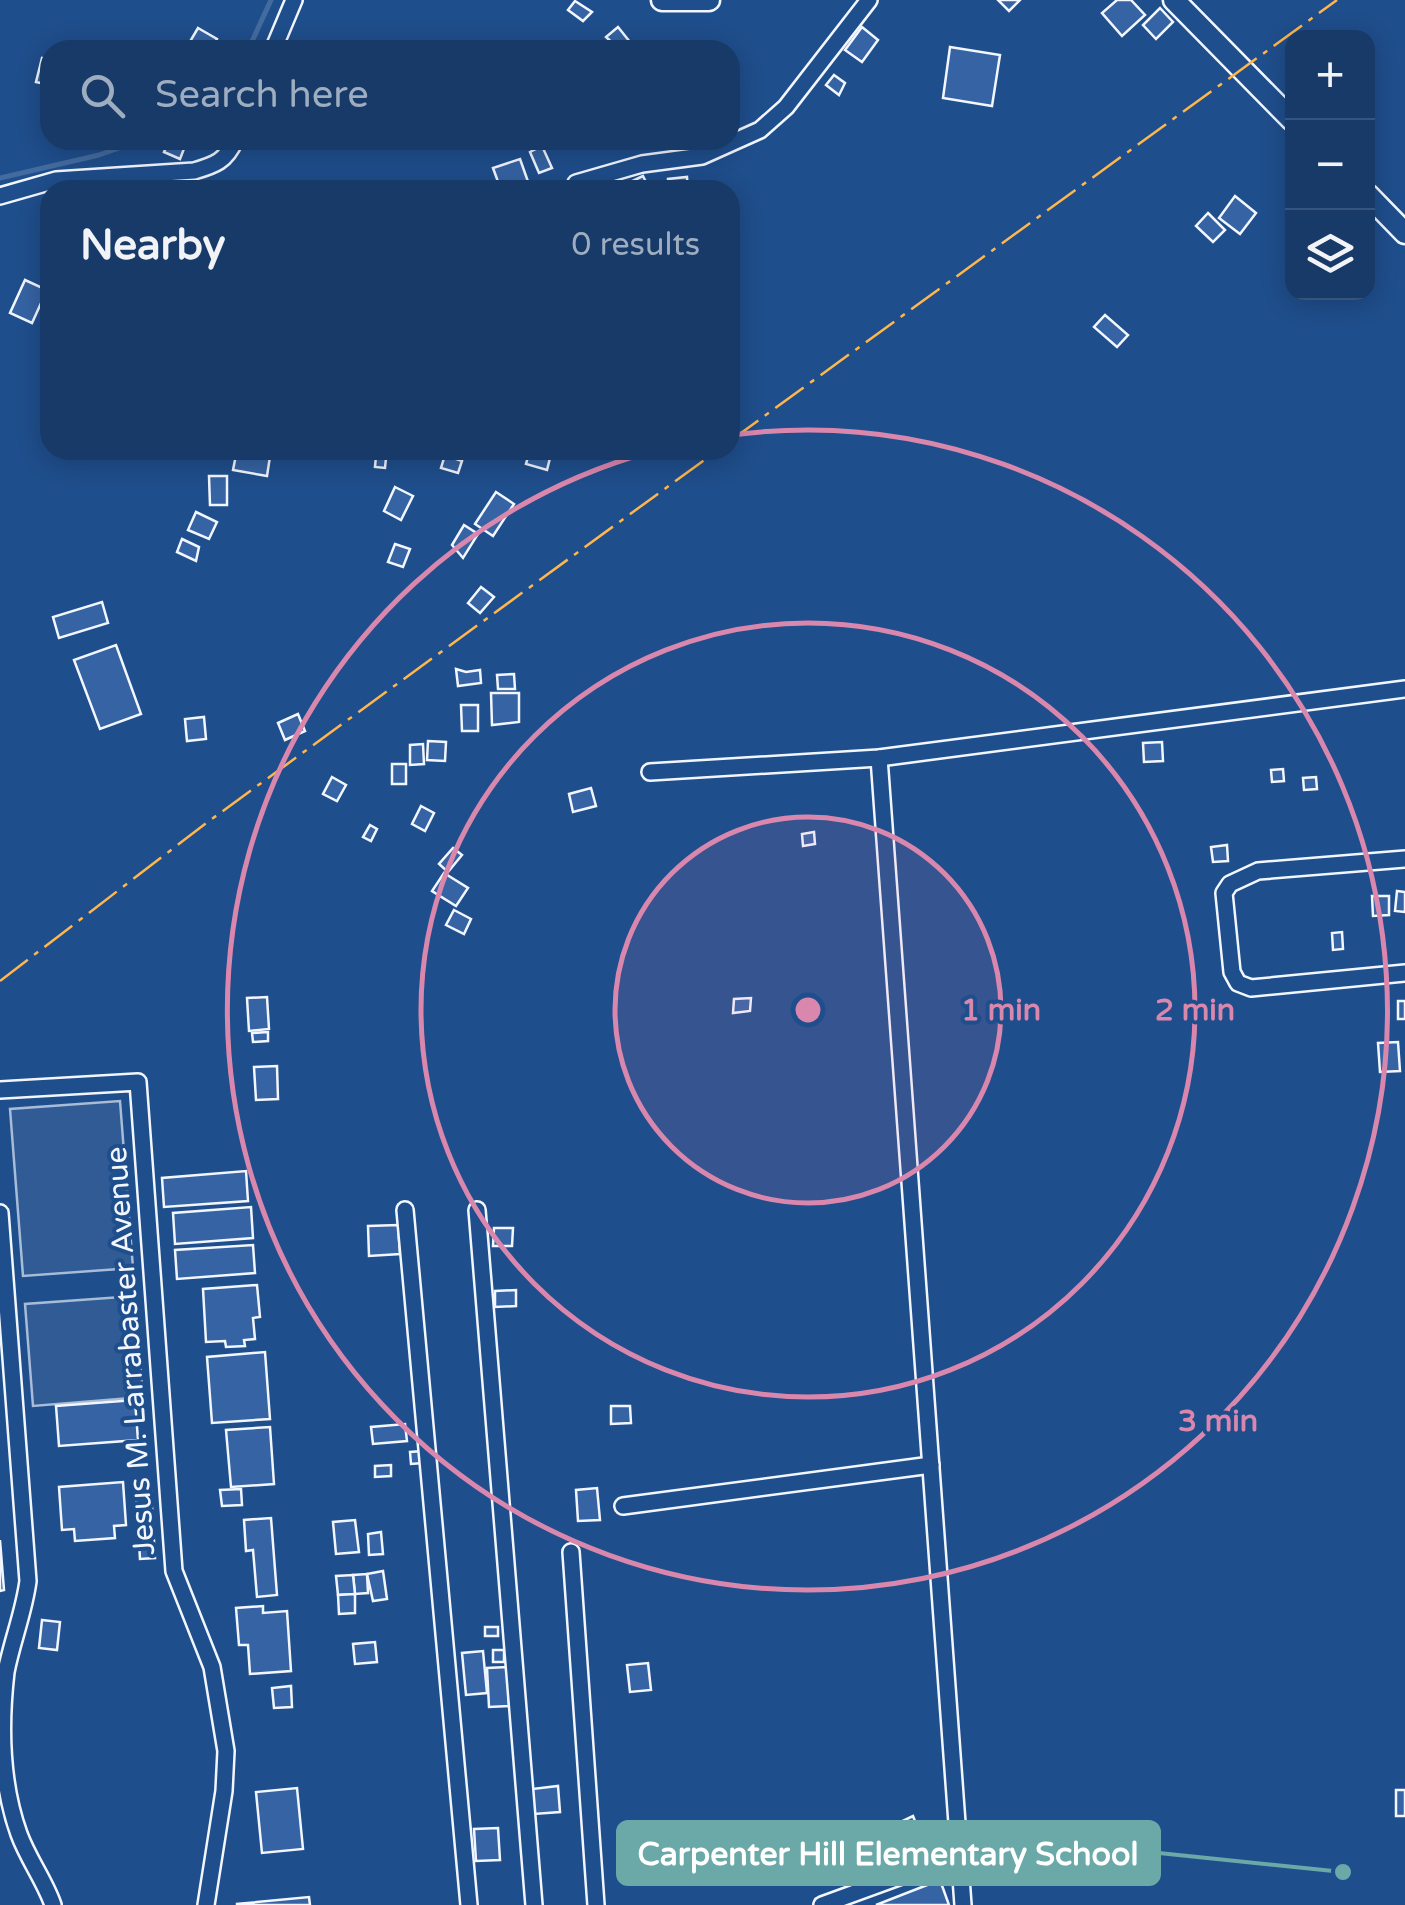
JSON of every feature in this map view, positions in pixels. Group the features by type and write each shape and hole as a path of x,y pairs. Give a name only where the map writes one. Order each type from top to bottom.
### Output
{"street":[{"path":"277,40 294,0"},
{"path":"662,0 709,0"},
{"path":"740,139 760,130 786,107 869,0"},
{"path":"1174,0 1285,113"},
{"path":"56,180 194,171 216,165 230,150"},
{"path":"586,180 715,150"},
{"path":"0,196 40,185"},
{"path":"1375,202 1405,233"},
{"path":"650,772 879,758 1405,689"},
{"path":"879,758 963,1905"},
{"path":"1405,860 1258,871 1230,884 1224,893 1232,972 1238,983 1250,988 1405,974"},
{"name":"Jesus M. Larrabaster Avenue","path":"0,1090 138,1082 174,1571 212,1666 226,1751 224,1791 206,1905"},
{"path":"405,1210 469,1905"},
{"path":"477,1210 534,1905"},
{"path":"0,1213 28,1581 6,1672 2,1755 19,1834 52,1905"},
{"path":"624,1506 932,1464"},
{"path":"572,1552 596,1905"},
{"path":"822,1905 959,1854"}],"shaded area":[{"path":"120,1101 133,1268 23,1276 10,1109"},
{"path":"135,1296 143,1397 33,1406 25,1304"}],"building":[{"path":"998,0 1020,0 1009,11"},
{"path":"1117,0 1131,0 1145,15 1122,36 1102,13"},
{"path":"575,1 592,12 583,21 568,10"},
{"path":"1160,8 1173,22 1156,39 1143,25"},
{"path":"618,27 628,40 609,40 606,37"},
{"path":"862,27 878,40 862,62 845,50"},
{"path":"198,28 217,39 216,40 191,40"},
{"path":"950,47 1000,55 992,106 943,98"},
{"path":"834,75 845,83 839,95 826,85"},
{"path":"165,150 184,150 180,159"},
{"path":"544,150 552,168 539,173 530,152"},
{"path":"520,159 527,180 497,180 493,168"},
{"path":"1235,196 1256,213 1240,234 1219,218"},
{"path":"1208,213 1225,230 1213,242 1196,226"},
{"path":"25,280 40,287 40,305 32,323 10,313"},
{"path":"1105,315 1128,335 1117,347 1094,327"},
{"path":"235,460 269,460 267,476 233,470"},
{"path":"376,460 386,460 385,468 375,467"},
{"path":"443,460 462,461 458,473 441,468"},
{"path":"527,460 550,460 547,470 526,464"},
{"path":"209,476 227,476 227,505 210,505"},
{"path":"395,487 413,496 401,520 384,511"},
{"path":"496,492 514,504 493,536 475,524"},
{"path":"196,512 217,522 209,539 188,530"},
{"path":"464,525 478,534 463,558 452,545"},
{"path":"182,539 199,547 196,561 177,552"},
{"path":"395,544 410,549 403,567 388,562"},
{"path":"481,587 494,597 480,613 468,603"},
{"path":"102,602 108,623 59,638 53,617"},
{"path":"116,645 141,714 100,729 74,660"},
{"path":"456,669 480,670 481,683 458,686"},
{"path":"514,674 515,689 498,689 497,675"},
{"path":"491,693 519,693 519,722 492,725"},
{"path":"461,705 478,705 478,731 462,731"},
{"path":"298,714 305,731 285,740 278,723"},
{"path":"204,717 206,739 187,741 185,719"},
{"path":"428,741 446,742 445,761 427,760"},
{"path":"1162,742 1163,761 1144,762 1143,743"},
{"path":"423,744 424,764 410,765 410,745"},
{"path":"392,764 406,764 406,784 392,784"},
{"path":"1283,769 1284,781 1272,782 1271,770"},
{"path":"332,777 346,785 337,801 323,794"},
{"path":"1316,777 1317,789 1304,790 1303,778"},
{"path":"591,788 596,806 573,812 569,794"},
{"path":"421,806 434,813 425,831 412,824"},
{"path":"370,825 377,829 371,841 363,837"},
{"path":"814,832 815,844 803,846 802,834"},
{"path":"1227,845 1228,861 1213,862 1211,847"},
{"path":"453,848 462,855 448,872 439,864"},
{"path":"444,873 468,888 456,906 432,891"},
{"path":"1397,891 1405,892 1405,912 1395,911"},
{"path":"1372,896 1389,896 1389,915 1373,916"},
{"path":"454,910 471,919 464,934 446,925"},
{"path":"1342,932 1343,949 1333,950 1332,933"},
{"path":"267,997 269,1029 249,1031 247,998"},
{"path":"751,998 750,1011 733,1013 734,999"},
{"path":"1398,1001 1405,1001 1405,1019 1398,1019"},
{"path":"268,1032 268,1041 253,1042 252,1033"},
{"path":"1398,1042 1400,1071 1380,1072 1378,1043"},
{"path":"277,1066 278,1099 256,1100 254,1067"},
{"path":"246,1171 248,1201 164,1207 162,1178"},
{"path":"251,1207 253,1238 175,1244 173,1213"},
{"path":"398,1225 400,1254 369,1256 368,1226"},
{"path":"494,1228 513,1228 512,1246 493,1246"},
{"path":"253,1245 255,1273 177,1279 175,1250"},
{"path":"257,1285 260,1317 253,1318 255,1339 244,1340 245,1346 206,1342 203,1289"},
{"path":"516,1290 516,1306 495,1307 495,1291"},
{"path":"265,1352 270,1419 212,1423 207,1357"},
{"path":"135,1400 138,1440 59,1446 56,1406"},
{"path":"611,1406 630,1406 631,1423 611,1424"},
{"path":"405,1424 407,1441 373,1444 371,1427"},
{"path":"270,1427 274,1484 231,1487 226,1430"},
{"path":"422,1451 423,1463 411,1464 410,1452"},
{"path":"391,1465 391,1476 375,1477 375,1466"},
{"path":"123,1482 126,1525 114,1526 115,1538 75,1541 74,1529 62,1530 59,1487"},
{"path":"597,1488 600,1520 578,1521 576,1490"},
{"path":"241,1489 242,1505 222,1506 220,1490"},
{"path":"151,1491 155,1558 140,1559 136,1492"},
{"path":"271,1518 277,1595 257,1597 253,1550 246,1551 244,1520"},
{"path":"355,1520 359,1552 336,1554 333,1522"},
{"path":"381,1532 383,1554 369,1555 368,1534"},
{"path":"0,1540 4,1590 0,1591"},
{"path":"383,1571 387,1599 373,1601 367,1574"},
{"path":"367,1574 368,1593 355,1594 353,1575"},
{"path":"353,1575 355,1594 338,1595 336,1576"},
{"path":"355,1594 355,1613 339,1614 338,1595"},
{"path":"263,1606 263,1613 287,1611 291,1671 250,1674 248,1645 239,1645 236,1608"},
{"path":"42,1620 60,1622 57,1650 39,1648"},
{"path":"485,1627 498,1627 498,1636 485,1636"},
{"path":"375,1642 377,1662 355,1664 353,1644"},
{"path":"493,1650 504,1650 504,1662 493,1662"},
{"path":"483,1651 487,1693 466,1695 462,1653"},
{"path":"648,1663 651,1690 630,1692 627,1665"},
{"path":"507,1667 509,1706 489,1707 487,1668"},
{"path":"291,1686 292,1707 274,1708 272,1688"},
{"path":"558,1786 560,1812 534,1814 532,1789"},
{"path":"297,1788 303,1849 262,1853 256,1792"},
{"path":"1396,1790 1405,1790 1405,1816 1396,1816"},
{"path":"913,1816 921,1836 903,1844 894,1825"},
{"path":"498,1828 500,1860 476,1861 474,1829"},
{"path":"940,1880 949,1905 876,1905"},
{"path":"309,1897 310,1905 237,1905 237,1904"}],"waterway":[{"path":"253,40 271,0"},
{"path":"0,178 113,150"}],"power":[{"path":"740,434 1337,0"},
{"path":"0,981 205,824 704,460"}],"place":[{"name":"Carpenter Hill Elementary School","path":"1343,1872"}]}
